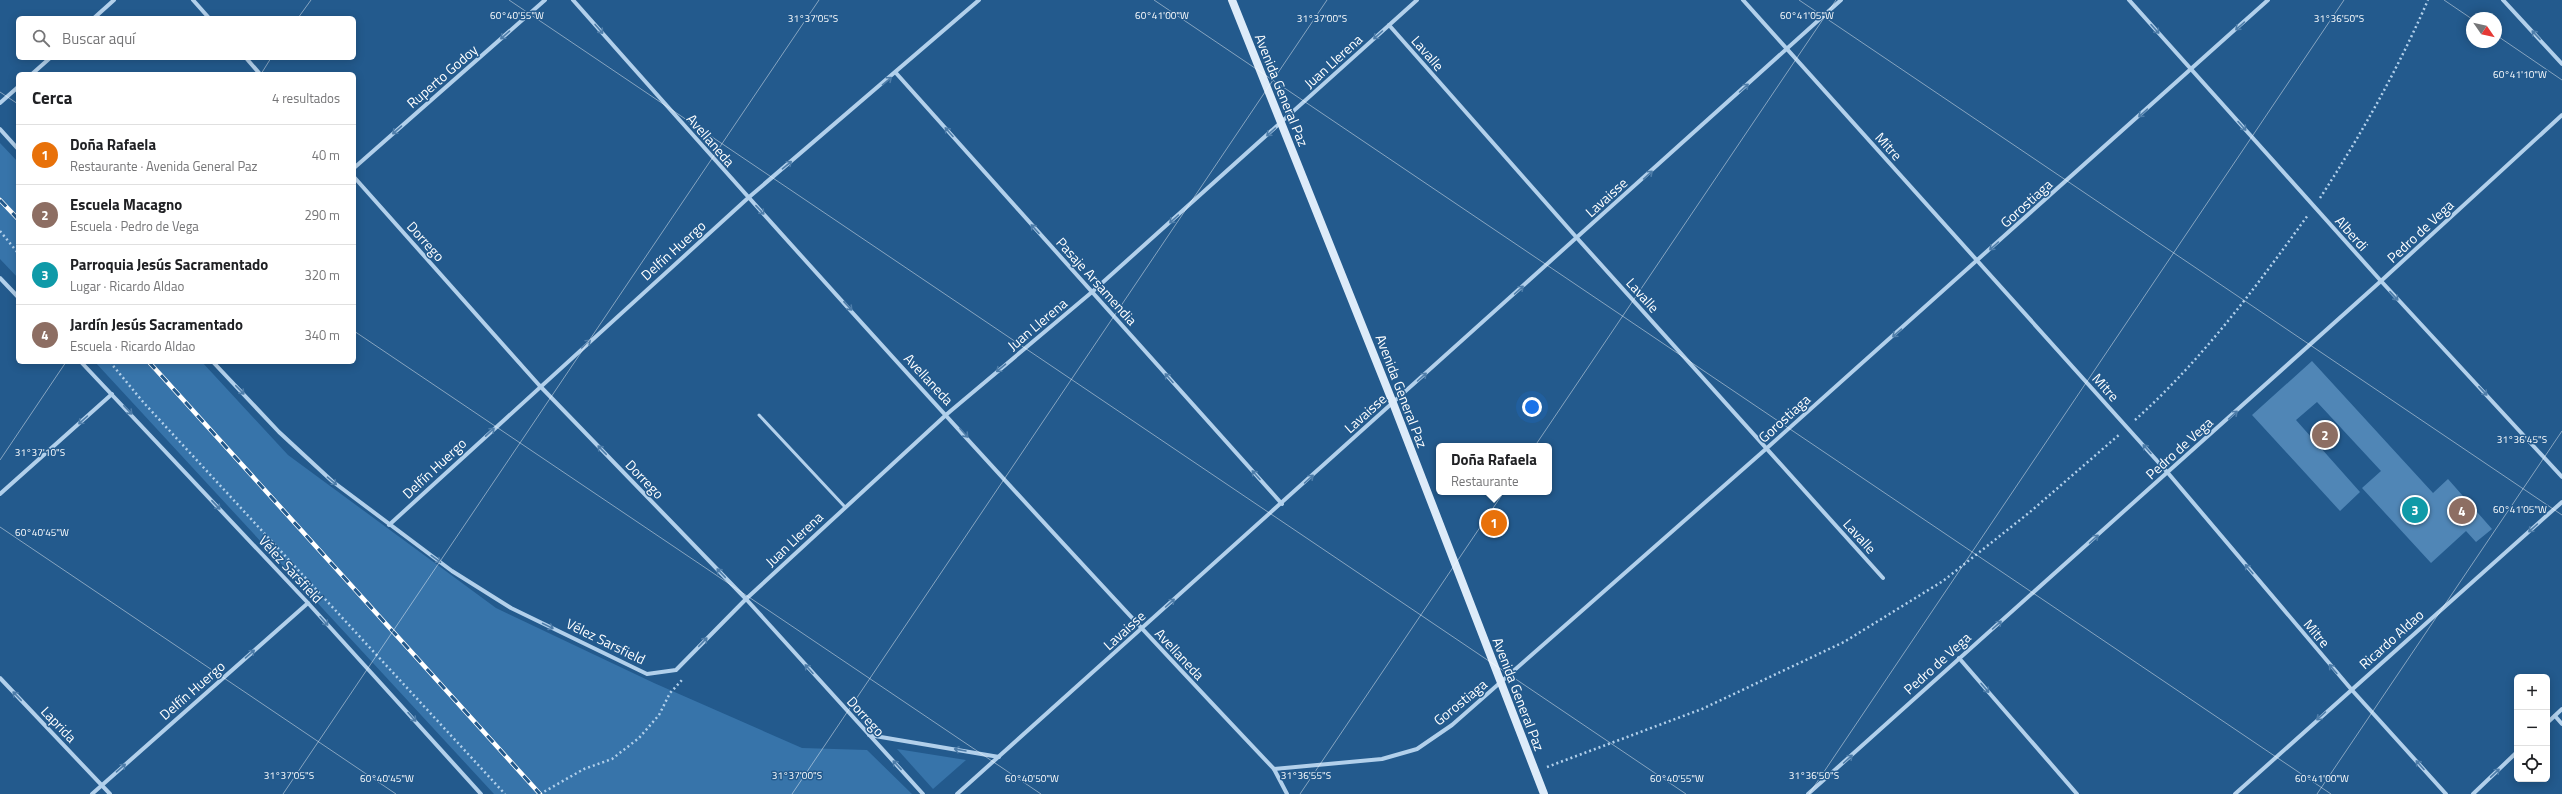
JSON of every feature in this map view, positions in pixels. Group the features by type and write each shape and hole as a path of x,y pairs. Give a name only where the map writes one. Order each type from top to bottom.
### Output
{"main road":[{"name":"Avenida General Paz","path":"1232,0 1393,403 1544,794"}],"street":[{"path":"96,16 114,0"},
{"path":"193,0 207,16"},
{"name":"Ruperto Godoy","path":"356,166 545,0"},
{"name":"Avellaneda","path":"573,0 748,198 947,414 1141,629 1274,769 1287,794"},
{"name":"Delfín Huergo","path":"389,525 540,385 748,198 980,0"},
{"name":"Juan Llerena","path":"676,670 746,599 947,414 1092,292 1417,0"},
{"name":"Mitre","path":"1742,0 2168,473 2351,689 2446,794"},
{"name":"Lavaisse","path":"957,794 1282,504 1841,0"},
{"name":"Alberdi","path":"2129,0 2381,281 2562,477"},
{"name":"Gorostiaga","path":"1274,769 1382,759 1417,749 1452,725 1978,261 2268,0"},
{"path":"2503,0 2562,64"},
{"name":"Lavalle","path":"1389,25 1577,238 1883,578"},
{"path":"34,72 48,60"},
{"path":"248,60 258,72"},
{"name":"Pasaje Arsamendia","path":"896,73 1282,504"},
{"path":"0,103 16,89"},
{"name":"Pedro de Vega","path":"1808,794 2168,473 2562,115"},
{"path":"0,129 16,147"},
{"name":"Dorrego","path":"356,179 540,385 746,599 923,794"},
{"path":"0,278 16,295"},
{"name":"Vélez Sarsfield","path":"83,364 308,603 481,794"},
{"name":"Vélez Sarsfield","path":"215,364 279,432 332,481 452,571 511,608 647,674 676,670"},
{"path":"0,494 112,394"},
{"name":"Ricardo Aldao","path":"2235,794 2562,502"},
{"name":"Delfín Huergo","path":"92,794 308,603"},
{"path":"1959,658 2077,794"},
{"name":"Laprida","path":"0,678 110,794"},
{"path":"2550,721 2562,709"},
{"path":"2555,716 2562,724"},
{"path":"869,735 999,757"},
{"path":"2473,794 2514,755"}],"lane":[{"path":"758,415 845,507"}],"path":[{"path":"1535,772 1702,708 1844,642 1943,581 2030,512 2128,428 2155,403 2216,335 2268,271 2314,207 2349,153 2384,90 2428,0"},
{"path":"0,231 16,251"},
{"path":"112,364 144,403 505,794"},
{"path":"540,794 584,769 612,758 639,738 659,715 670,693 685,676 676,670"}],"shaded area":[{"path":"0,143 16,160 16,276 0,259"},
{"path":"97,364 204,364 288,455 496,608 654,683 802,748 867,750 912,794 494,794"},
{"path":"897,749 966,760 933,789"}],"building":[{"path":"2312,361 2433,493 2448,479 2492,529 2476,542 2466,531 2431,563 2362,488 2381,471 2317,402 2296,420 2360,492 2340,511 2252,415"}],"railway":[{"path":"0,200 16,217"},
{"path":"151,364 540,794"}],"place":[{"name":"Escuela Macagno","path":"2325,435"},
{"name":"Parroquia Jesús Sacramentado","path":"2415,510"},
{"name":"Jardín Jesús Sacramentado","path":"2462,511"},
{"name":"Doña Rafaela","path":"1494,523"}]}
